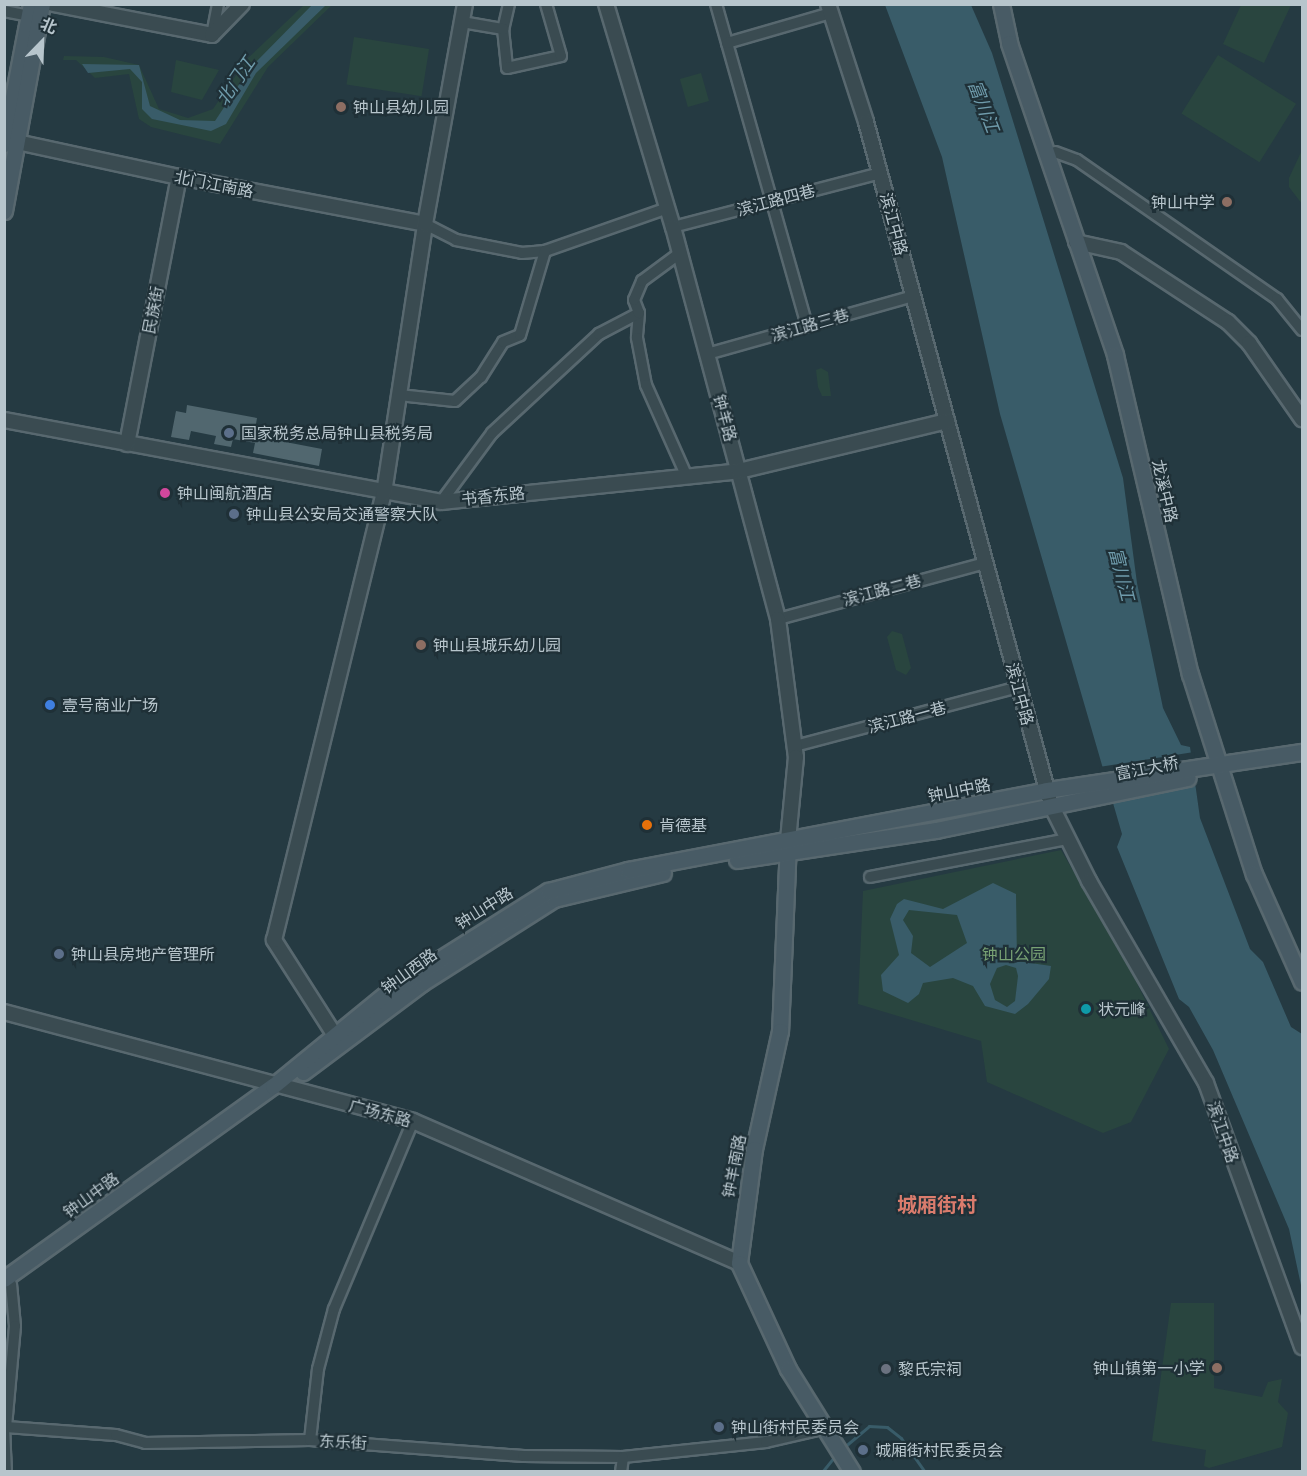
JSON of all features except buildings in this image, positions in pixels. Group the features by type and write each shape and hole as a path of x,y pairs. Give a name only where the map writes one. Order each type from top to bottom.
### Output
{"main road":[{"name":"龙溪中路","path":"1001,4 1009,43 1123,352 1198,672 1254,874 1299,965 1302,982"},
{"name":"龙溪中路","path":"1010,4 1081,242"},
{"path":"4,211 8,138 35,11"},
{"path":"1226,767 1302,753"},
{"path":"1226,767 1302,760"},
{"name":"富江大桥","path":"1079,792 1226,767"},
{"name":"钟山中路","path":"277,1087 334,1034 398,985 548,891 628,870 788,846 1047,790 1079,792"},
{"name":"钟山西路","path":"7,1284 422,983 554,899 788,846 936,830 1051,805 1079,792"},
{"name":"钟羊南路","path":"739,1263 754,1149 780,1031 788,846"},
{"path":"739,1263 822,1429 850,1468"}],"street":[{"path":"52,4 212,35"},
{"path":"212,35 218,4"},
{"path":"212,35 242,4"},
{"path":"334,1034 274,940 384,493 425,224 465,4"},
{"path":"509,4 503,29 507,68 561,56 546,4"},
{"name":"钟羊路","path":"606,4 668,208 778,619 795,746 788,846"},
{"path":"716,4 807,326"},
{"path":"727,43 830,9"},
{"name":"滨江中路","path":"830,9 880,173 1051,805 1206,1083 1302,1347"},
{"path":"4,11 35,11"},
{"path":"462,22 503,29"},
{"name":"北门江南路","path":"8,138 179,177 425,224"},
{"path":"1055,152 1077,160 1276,299 1302,330"},
{"name":"滨江路四巷","path":"673,227 880,173"},
{"name":"民族街","path":"127,444 179,177"},
{"path":"425,224 456,240 522,253 545,251 668,208"},
{"path":"1081,242 1121,252 1228,322 1249,343 1302,419"},
{"path":"399,394 455,401 481,377 503,342 520,335 545,251"},
{"path":"680,253 642,281 634,300 639,313 637,338 646,385 687,477"},
{"name":"滨江路三巷","path":"707,354 913,296"},
{"path":"441,502 492,433 599,334 639,313"},
{"name":"书香东路","path":"4,420 441,502 739,471 947,421"},
{"name":"滨江路二巷","path":"778,619 985,563"},
{"name":"滨江路一巷","path":"795,746 1019,687"},
{"path":"870,877 1068,839"},
{"name":"广场东路","path":"4,1012 277,1087 413,1121 739,1263"},
{"path":"310,1440 318,1369 334,1309 413,1121"},
{"path":"6,1472 5,1427 15,1326 7,1284"},
{"name":"东乐街","path":"5,1427 116,1435 145,1443 310,1440 523,1456 622,1457 766,1442 822,1429"},
{"path":"621,1472 622,1457"}],"green space":[{"path":"304,5 332,5 268,67 220,144 151,127 139,119 129,74 95,78 76,60 63,60 64,56 104,57 139,65 159,109 188,118 213,109 247,59"},
{"path":"1241,5 1291,5 1264,63 1223,44"},
{"path":"354,37 429,49 422,96 346,84"},
{"path":"1218,55 1296,104 1259,162 1181,114"},
{"path":"176,60 219,70 202,100 171,92"},
{"path":"701,73 709,101 688,107 680,79"},
{"path":"1302,150 1302,204 1289,187 1289,178"},
{"path":"821,368 828,372 831,396 822,396 818,387 816,370"},
{"path":"892,631 902,634 911,668 906,675 896,670 887,637"},
{"name":"钟山公园","path":"1061,850 1130,969 1169,1049 1131,1122 1103,1133 987,1082 981,1041 858,1004 863,891"},
{"path":"1171,1303 1214,1303 1214,1388 1262,1397 1268,1382 1282,1379 1278,1402 1288,1413 1282,1447 1209,1468 1204,1466 1206,1450 1152,1441"}],"water":[{"path":"312,5 326,5 256,73 226,124 211,131 152,119 142,109 142,82 130,69 88,73 82,64 139,65 150,106 180,120 215,121 250,68"},
{"name":"富川江","path":"885,5 971,5 992,53 1123,478 1137,583 1163,708 1181,745 1190,747 1200,818 1250,949 1263,962 1291,1027 1302,1034 1302,1290 1289,1229 1213,1050 1189,1007 1179,999 1117,847 1122,834 1000,414 942,157"},
{"path":"993,883 1016,894 1017,961 1051,966 1049,979 1028,1004 1015,1014 985,1006 973,986 953,978 923,983 919,994 908,1003 883,991 881,975 899,955 890,919 897,904 904,899 943,909","holes":["909,910 957,915 967,943 930,967 911,953 913,936 903,920","1006,965 1016,968 1018,976 1015,1001 1007,1007 995,1000 990,984 997,968"]}],"pier":[{"path":"1194,752 1199,785 1104,800 1099,767"}],"waterway":[{"path":"843,1448 869,1426 887,1427 901,1438 925,1472"},
{"path":"822,1472 836,1455"}],"place":[{"name":"钟山县幼儿园","path":"341,107"},
{"name":"钟山中学","path":"1227,202"},
{"name":"国家税务总局钟山县税务局","path":"229,433"},
{"name":"钟山闽航酒店","path":"165,493"},
{"name":"钟山县公安局交通警察大队","path":"234,514"},
{"name":"钟山县城乐幼儿园","path":"421,645"},
{"name":"壹号商业广场","path":"50,705"},
{"name":"肯德基","path":"647,825"},
{"name":"钟山县房地产管理所","path":"59,954"},
{"name":"状元峰","path":"1086,1009"},
{"name":"钟山镇第一小学","path":"1217,1368"},
{"name":"黎氏宗祠","path":"886,1369"},
{"name":"钟山街村民委员会","path":"719,1427"},
{"name":"城厢街村民委员会","path":"863,1450"}],"district":[{"name":"城厢街村","path":"937,1204"}],"water label":[{"name":"北门江","path":"235,81"}]}
